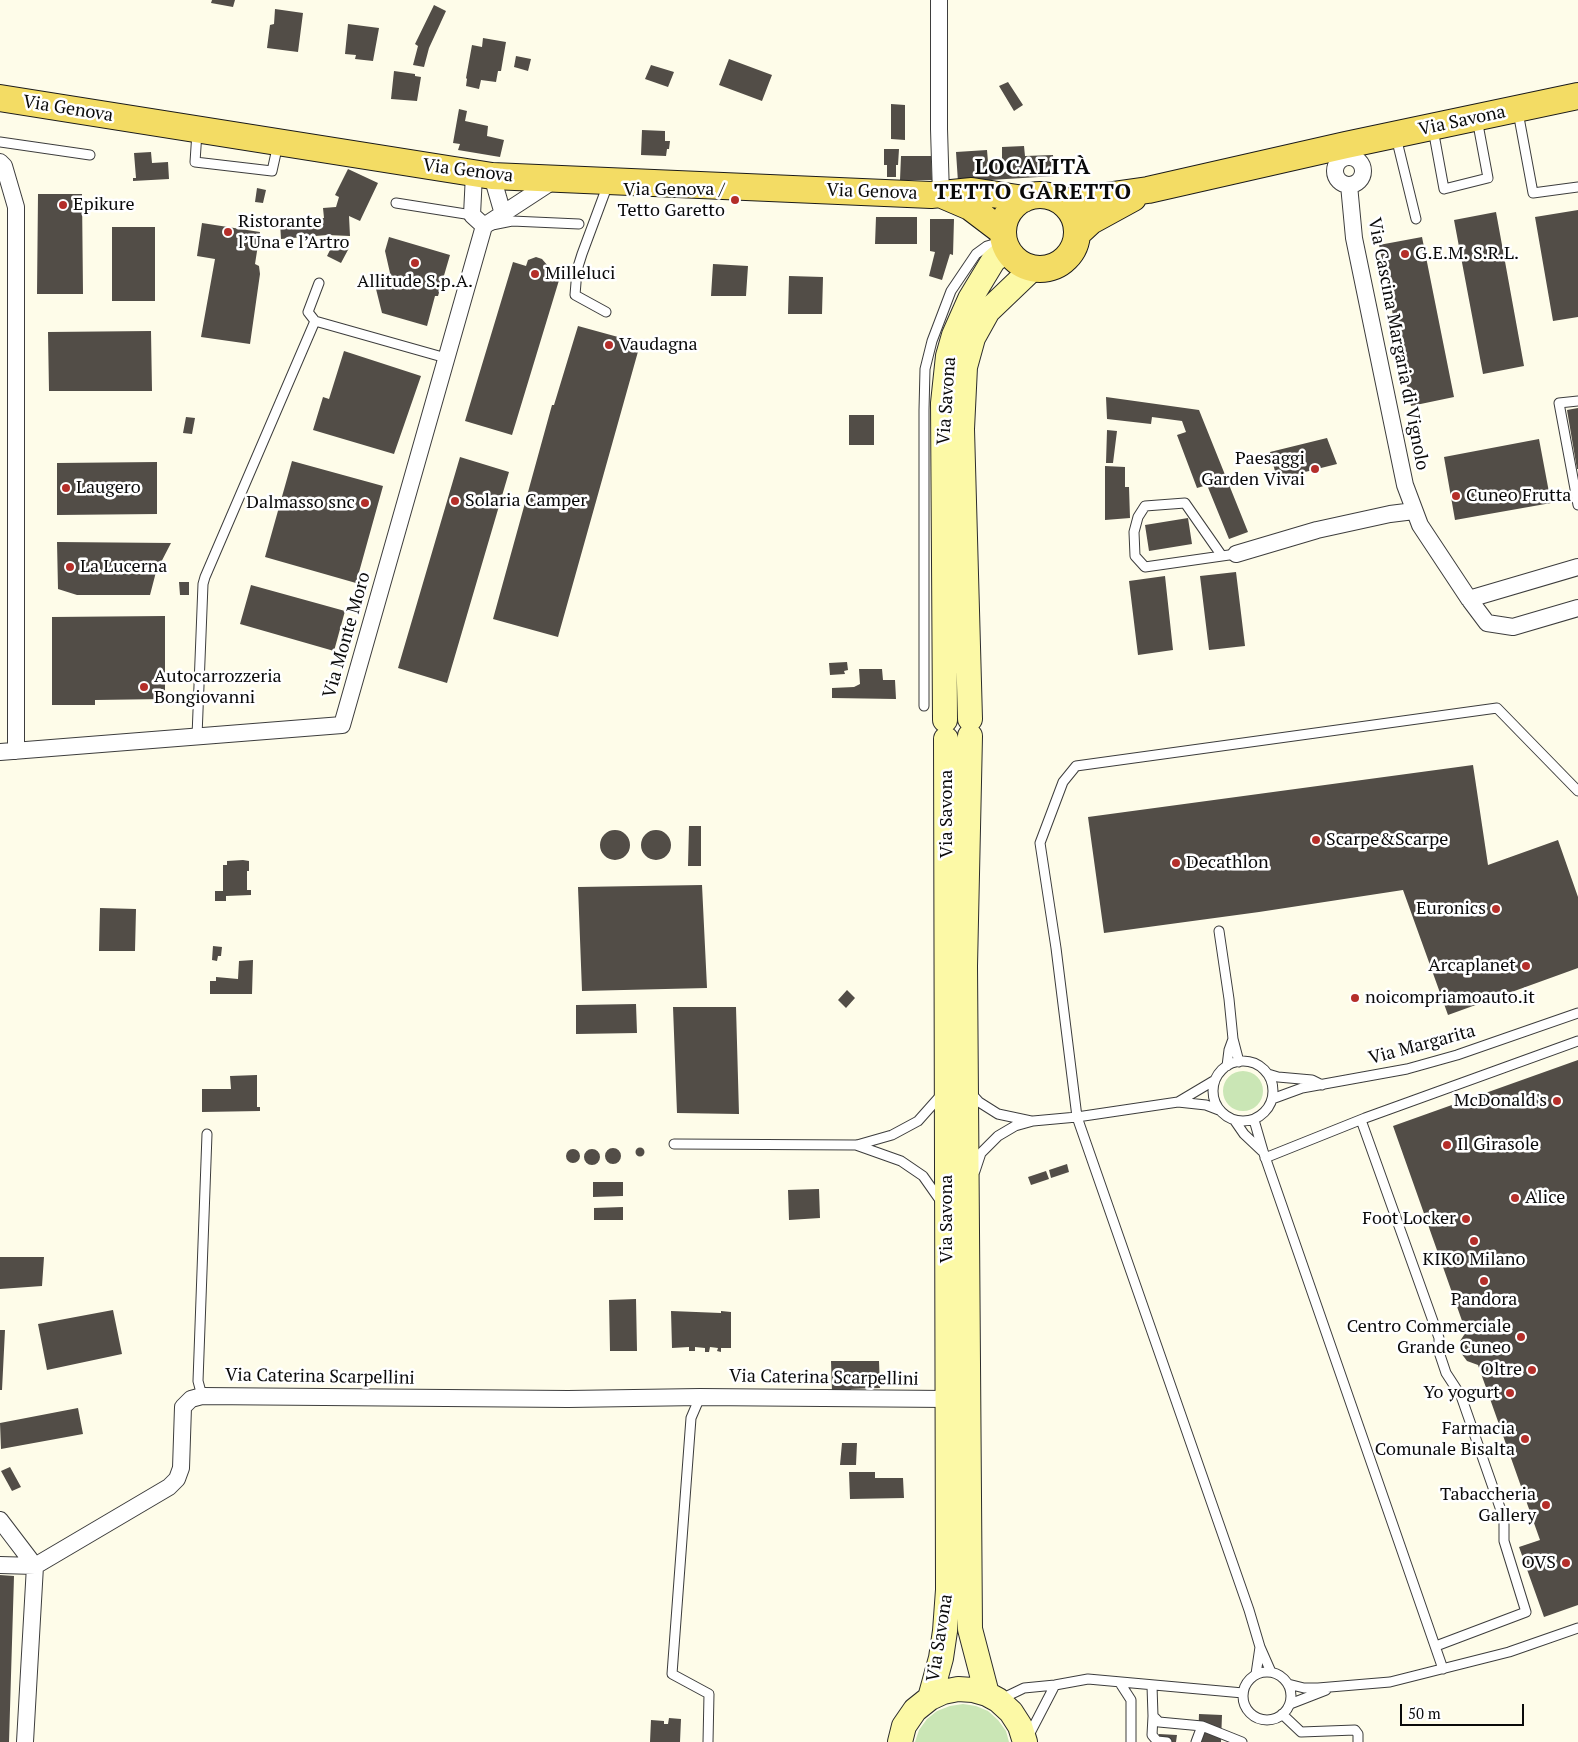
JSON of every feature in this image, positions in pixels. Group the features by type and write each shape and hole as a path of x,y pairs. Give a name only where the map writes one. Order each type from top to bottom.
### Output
{"main road":[{"name":"Via Savona","path":"1062,202 1148,190 1346,151 1395,134 1578,96"},
{"name":"Via Genova","path":"0,98 483,175 941,195 972,191 1024,199"},
{"name":"Via Savona","path":"1077,234 1091,220 1148,190"},
{"name":"Via Genova","path":"941,195 970,207 1005,241"},
{"path":"1033,195 1054,197 1062,202 1071,211 1076,222 1077,234 1074,246 1068,257 1058,264 1046,268 1033,268 1023,265 1014,258 1005,241 1004,222 1009,212 1015,205 1033,195"}],"street":[{"path":"938,0 941,195"},
{"name":"Via Cascina Margaria di Vignolo","path":"1346,151 1338,162 1335,172 1340,181 1349,185 1354,238 1405,485 1414,510 1430,542 1487,623 1513,628 1578,608"},
{"path":"0,162 4,166 16,207 8,752"},
{"path":"483,175 503,214"},
{"name":"Via Monte Moro","path":"8,752 342,725 446,358 478,221 483,175"},
{"path":"478,221 503,214 556,179"},
{"name":"Via Savona","path":"993,1697 970,1629 957,1207 956,1089 946,729 943,403 948,356 954,334 970,299 1005,241"},
{"name":"Via Savona","path":"956,1089 965,966 970,728 962,429 965,367 973,338 988,311 1033,268"},
{"path":"1229,555 1316,530 1414,510"},
{"path":"1469,599 1578,567"},
{"name":"Via Savona","path":"930,1698 941,1658 948,1590 947,1399 957,1207"},
{"name":"Via Caterina Scarpellini","path":"35,1566 169,1487 177,1479 181,1468 183,1407 191,1399 202,1396 568,1399 700,1397 947,1399"},
{"path":"0,1520 35,1566 25,1742"},
{"path":"0,1565 35,1566"},
{"path":"900,1742 904,1726 915,1710 930,1698 943,1692 958,1689 973,1690 993,1697 1011,1712 1020,1726 1025,1742"}],"lane":[{"path":"1518,109 1533,192 1578,187"},
{"path":"1432,127 1444,189 1488,178 1477,117"},
{"path":"1395,134 1416,219"},
{"path":"0,142 90,155"},
{"path":"606,312 575,295 577,270 608,181"},
{"path":"396,203 478,221 579,224"},
{"path":"924,706 925,369 932,341 951,291 976,254 987,246 1005,241"},
{"path":"319,283 308,312 315,321 446,358"},
{"path":"197,736 203,584 315,321"},
{"path":"1578,401 1559,403 1578,505"},
{"path":"1185,503 1229,555 1145,567 1135,556 1134,532 1138,517 1145,506 1185,503"},
{"path":"1271,1672 1260,1647 1249,1610 1077,1117 1054,930 1040,843 1063,782 1076,766 1497,708 1578,791"},
{"path":"1218,931 1233,1038 1239,1062"},
{"name":"Via Margarita","path":"1272,1099 1296,1090 1406,1069 1449,1058 1578,1013"},
{"path":"1227,1066 1233,1038"},
{"path":"1264,1155 1578,1041"},
{"path":"674,1144 856,1145 881,1152 901,1161 923,1176 957,1207 981,1153 998,1136 1015,1126 1033,1121 1077,1117 1178,1102 1206,1105 1219,1110 1235,1121 1244,1122 1254,1120 1262,1115 1268,1108 1274,1090 1268,1074 1262,1068 1255,1064 1239,1062 1227,1066 1215,1080 1178,1102"},
{"path":"1268,1074 1278,1077 1312,1080 1322,1085"},
{"path":"1215,1080 1213,1092 1219,1110"},
{"path":"856,1145 892,1135 918,1121 956,1089 998,1114 1033,1121"},
{"path":"1254,1120 1264,1155 1444,1669"},
{"path":"1361,1120 1440,1338 1439,1352 1446,1373 1462,1396 1504,1519 1504,1542 1526,1612 1436,1646"},
{"path":"1235,1121 1244,1134 1264,1155"},
{"path":"202,1396 198,1381 207,1134"},
{"path":"700,1397 691,1418 672,1674 709,1694 708,1742"},
{"path":"1288,1684 1304,1688 1390,1682 1509,1652 1578,1628"},
{"path":"1256,1674 1260,1647"},
{"path":"1290,1704 1291,1692 1288,1684 1278,1674 1271,1672 1256,1674 1245,1685 1243,1701 1246,1708 1259,1719 1267,1720 1282,1714 1290,1704 1333,1687"},
{"path":"993,1697 1024,1688 1088,1679 1243,1693"},
{"path":"1120,1683 1130,1700 1130,1742"},
{"path":"1025,1742 1055,1685"},
{"path":"1152,1686 1152,1735 1157,1741 1167,1742"},
{"path":"1282,1714 1301,1737 1355,1730 1358,1734 1358,1742"},
{"path":"1152,1716 1159,1722 1202,1726 1242,1742"},
{"path":"1196,1742 1202,1726"}],"green space":[{"path":"1243,1071 1257,1077 1263,1091 1257,1105 1243,1111 1229,1105 1223,1091 1229,1077"},
{"path":"963,1704 976,1706 988,1711 1006,1731 1009,1742 915,1742 919,1730 927,1719 937,1711"}],"building":[{"path":"212,0 235,0 233,7 211,3"},
{"path":"434,5 446,11 429,48 424,67 413,65 418,46 415,44"},
{"path":"275,9 303,13 298,52 267,48 270,25 274,24"},
{"path":"348,24 379,28 373,61 355,59 356,55 345,54"},
{"path":"483,38 506,42 501,71 498,71 496,82 481,80 479,89 466,86 466,78 472,45 482,47"},
{"path":"516,56 531,59 528,71 514,67"},
{"path":"729,59 772,75 762,101 719,85"},
{"path":"651,65 674,72 668,87 645,79"},
{"path":"394,71 415,74 415,76 421,77 417,101 391,99"},
{"path":"1008,82 1023,105 1014,111 999,86"},
{"path":"891,104 905,105 905,140 891,139"},
{"path":"459,109 467,111 465,121 488,126 487,136 504,140 500,157 458,150 460,144 453,143"},
{"path":"642,130 665,131 665,141 670,141 666,156 641,155"},
{"path":"1024,146 1025,156 1053,155 1055,176 958,182 956,152 987,150 988,162 1002,161 1002,147"},
{"path":"884,149 899,149 896,177 887,177 887,165 884,165"},
{"path":"151,152 152,163 168,162 169,179 133,181 133,178 136,178 134,153"},
{"path":"901,156 931,156 932,180 900,180"},
{"path":"348,169 378,183 360,221 349,216 350,236 327,235 281,239 280,222 324,218 323,208 336,207 339,197 335,195"},
{"path":"257,188 266,190 263,203 255,202"},
{"path":"38,194 82,194 83,294 37,294"},
{"path":"1578,210 1578,317 1553,321 1535,217"},
{"path":"1496,212 1524,366 1483,374 1454,220"},
{"path":"876,217 917,217 917,244 875,244"},
{"path":"930,219 954,219 953,255 950,254 942,280 929,276 935,252 930,251"},
{"path":"202,223 260,232 255,264 259,266 260,274 250,344 201,337 215,259 197,256"},
{"path":"112,227 155,227 155,301 112,301"},
{"path":"389,237 450,255 438,296 435,296 427,326 382,313 373,277 390,273 385,251"},
{"path":"1422,237 1454,397 1411,406 1379,245"},
{"path":"334,242 349,248 341,263 327,256"},
{"path":"536,257 542,259 548,266 548,274 560,277 512,435 465,421 513,262 526,266 528,260"},
{"path":"713,264 748,266 746,296 711,296"},
{"path":"789,276 823,277 822,314 788,314"},
{"path":"578,326 629,340 628,345 639,348 558,637 493,619 552,405 554,405"},
{"path":"151,331 152,391 49,391 48,332"},
{"path":"344,351 421,376 394,454 313,430 323,397 329,399"},
{"path":"1106,397 1199,410 1248,532 1229,539 1207,485 1197,488 1177,435 1186,432 1182,421 1152,417 1151,424 1107,419"},
{"path":"1578,408 1578,469 1577,469 1567,410"},
{"path":"849,415 874,415 874,445 849,445"},
{"path":"186,417 195,418 192,434 183,433"},
{"path":"1107,430 1117,431 1113,463 1106,463"},
{"path":"1327,438 1337,464 1277,479 1270,452"},
{"path":"1539,439 1551,503 1455,520 1444,457"},
{"path":"460,457 509,472 447,683 398,668"},
{"path":"292,461 383,486 356,583 265,557"},
{"path":"157,462 157,514 57,515 57,463"},
{"path":"1105,466 1125,467 1125,487 1129,487 1130,518 1105,520"},
{"path":"1188,518 1192,544 1149,551 1145,525"},
{"path":"57,542 171,543 156,572 150,595 77,595 58,589"},
{"path":"1236,572 1245,646 1209,650 1200,576"},
{"path":"1165,576 1173,650 1138,655 1129,581"},
{"path":"179,582 189,582 189,595 180,595"},
{"path":"251,585 345,611 334,651 240,624"},
{"path":"165,616 165,699 95,700 95,705 52,705 52,617"},
{"path":"847,662 848,670 844,671 845,674 830,675 829,663"},
{"path":"859,669 882,669 883,680 895,680 896,699 832,698 832,688 854,687 860,684"},
{"path":"1473,765 1488,865 1558,840 1578,897 1578,968 1448,1015 1403,890 1104,933 1088,817"},
{"path":"689,826 701,826 701,866 688,866"},
{"path":"615,830 626,834 630,845 626,856 615,860 604,856 600,845 604,834"},
{"path":"656,830 667,834 671,845 667,856 656,860 645,856 641,845 645,834"},
{"path":"227,861 249,861 247,890 251,890 251,895 226,896 226,901 215,901 215,891 223,891 223,865 227,865"},
{"path":"702,885 707,988 582,991 578,887"},
{"path":"100,908 136,909 135,951 99,951"},
{"path":"213,946 222,947 221,956 218,956 217,961 212,960"},
{"path":"253,960 252,994 210,994 210,981 216,981 216,977 238,979 239,961"},
{"path":"847,990 855,998 846,1008 838,1000"},
{"path":"636,1004 637,1033 576,1034 576,1005"},
{"path":"673,1007 736,1007 739,1114 677,1113"},
{"name":"Centro Commerciale Grande Cuneo","path":"1578,1060 1578,1605 1544,1617 1519,1547 1540,1540 1478,1365 1467,1361 1461,1353 1460,1341 1466,1332 1393,1126"},
{"path":"257,1075 257,1107 260,1107 260,1111 202,1112 202,1089 231,1089 230,1076"},
{"path":"640,1147 645,1152 640,1157 635,1152"},
{"path":"613,1148 621,1156 613,1164 605,1156"},
{"path":"573,1149 578,1151 580,1156 578,1161 573,1163 568,1161 566,1156 568,1151"},
{"path":"592,1149 598,1151 600,1157 598,1163 592,1165 586,1163 584,1157 586,1151"},
{"path":"1067,1164 1069,1172 1051,1178 1049,1170"},
{"path":"1046,1171 1049,1179 1031,1185 1028,1177"},
{"path":"593,1182 623,1182 623,1196 593,1197"},
{"path":"819,1189 820,1218 789,1220 788,1190"},
{"path":"623,1207 623,1220 594,1220 594,1208"},
{"path":"0,1257 44,1257 42,1286 0,1289"},
{"path":"636,1299 637,1351 610,1351 609,1300"},
{"path":"113,1310 122,1354 47,1370 38,1324"},
{"path":"671,1311 731,1312 731,1348 721,1348 721,1352 717,1351 718,1348 710,1347 709,1352 705,1352 705,1348 695,1347 695,1351 689,1351 689,1347 672,1348"},
{"path":"0,1330 5,1330 2,1390 0,1390"},
{"path":"831,1361 879,1361 880,1388 851,1389 852,1393 832,1392"},
{"path":"78,1408 83,1434 1,1449 0,1423"},
{"path":"842,1443 857,1443 856,1465 840,1465"},
{"path":"10,1467 21,1487 12,1491 1,1471"},
{"path":"849,1472 875,1472 875,1478 903,1478 904,1498 850,1499"},
{"path":"0,1575 14,1576 9,1742 0,1742"},
{"path":"1199,1714 1222,1715 1221,1742 1198,1742"},
{"path":"669,1718 681,1719 680,1742 650,1742 651,1720 664,1721 664,1724 668,1724"},
{"path":"1159,1734 1177,1735 1176,1742 1159,1742"}],"place":[{"name":"Via Genova / Tetto Garetto","path":"735,200"},
{"name":"Epikure","path":"63,205"},
{"name":"Ristorante l’Una e l’Artro","path":"228,232"},
{"name":"G.E.M. S.R.L.","path":"1405,254"},
{"name":"Allitude S.p.A.","path":"415,263"},
{"name":"Milleluci","path":"535,274"},
{"name":"Vaudagna","path":"609,345"},
{"name":"Paesaggi Garden Vivai","path":"1315,469"},
{"name":"Laugero","path":"66,488"},
{"name":"Cuneo Frutta","path":"1456,496"},
{"name":"Solaria Camper","path":"455,501"},
{"name":"Dalmasso snc","path":"365,503"},
{"name":"La Lucerna","path":"70,567"},
{"name":"Autocarrozzeria Bongiovanni","path":"144,687"},
{"name":"Scarpe&Scarpe","path":"1316,840"},
{"name":"Decathlon","path":"1176,863"},
{"name":"Euronics","path":"1496,909"},
{"name":"Arcaplanet","path":"1526,966"},
{"name":"noicompriamoauto.it","path":"1355,998"},
{"name":"McDonald's","path":"1557,1101"},
{"name":"Il Girasole","path":"1447,1145"},
{"name":"Alice","path":"1515,1198"},
{"name":"Foot Locker","path":"1466,1219"},
{"name":"KIKO Milano","path":"1474,1241"},
{"name":"Pandora","path":"1484,1281"},
{"name":"Centro Commerciale Grande Cuneo","path":"1521,1337"},
{"name":"Oltre","path":"1532,1370"},
{"name":"Yo yogurt","path":"1510,1393"},
{"name":"Farmacia Comunale Bisalta","path":"1525,1439"},
{"name":"Tabaccheria Gallery","path":"1546,1505"},
{"name":"OVS","path":"1566,1563"}],"district":[{"name":"LOCALITÀ TETTO GARETTO","path":"1033,180"}]}
